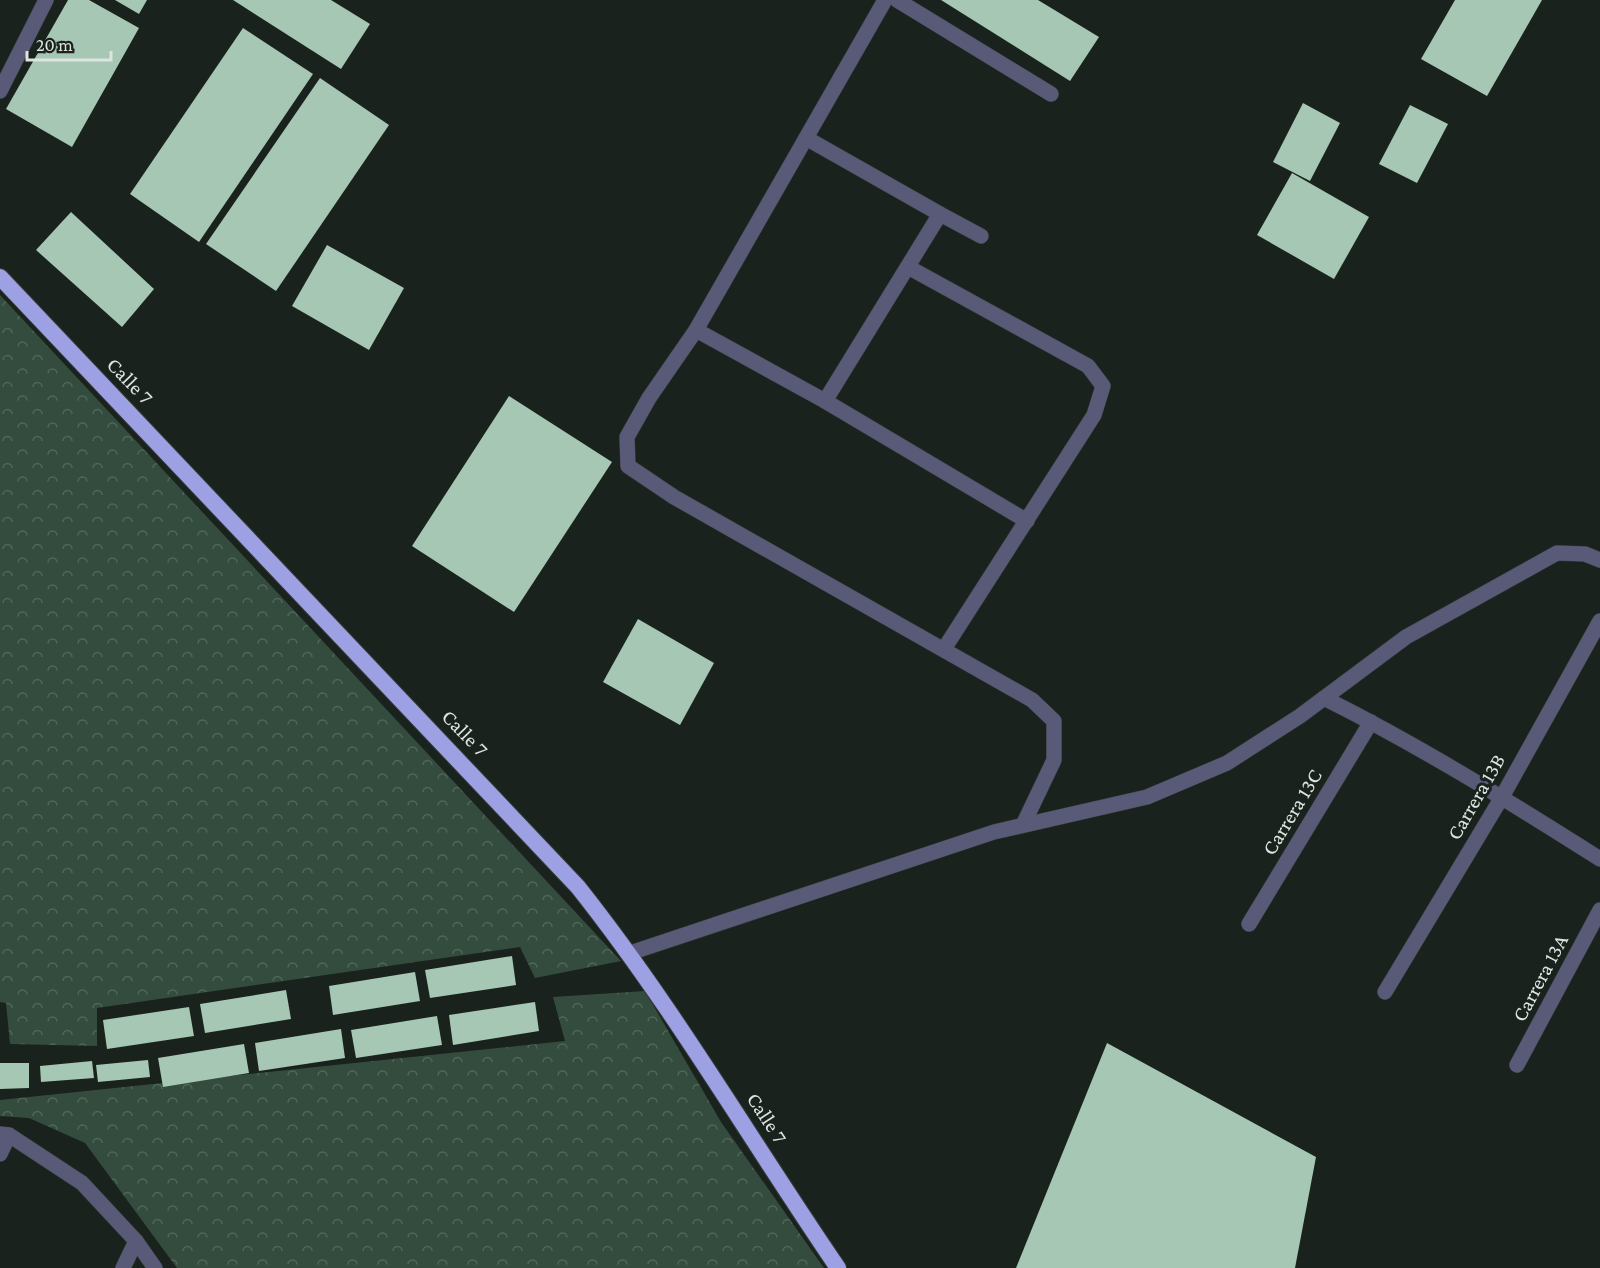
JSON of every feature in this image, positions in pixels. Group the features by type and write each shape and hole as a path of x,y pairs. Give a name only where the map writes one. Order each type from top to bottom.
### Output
{"highway":[{"name":"Calle 7","path":"0,277 487,788 578,887 630,953 694,1046 838,1268"}],"street":[{"path":"0,91 46,0"},
{"path":"885,0 696,330 649,398 627,437 628,465 674,497 1032,700 1054,721 1054,760 1023,825"},
{"path":"897,0 1051,94"},
{"path":"806,138 981,237"},
{"path":"825,401 940,214"},
{"path":"908,267 1088,366 1103,386 1094,415 944,649"},
{"path":"696,330 825,401 1027,521"},
{"path":"630,953 994,832 1147,797 1227,763 1324,698 1406,637 1557,554 1585,554 1600,560"},
{"name":"Carrera 13B","path":"1385,992 1502,797 1600,621"},
{"path":"1324,698 1371,722 1502,797 1600,859"},
{"name":"Carrera 13C","path":"1249,924 1371,722"},
{"name":"Carrera 13A","path":"1517,1065 1600,910"},
{"path":"0,1154 5,1135 82,1183 136,1241 155,1268"},
{"path":"123,1268 136,1241"}],"green space":[{"path":"0,295 621,961 535,978 520,947 97,1008 97,1046 10,1044 6,1003 0,1002"},
{"path":"645,991 721,1122 824,1268 177,1268 85,1143 29,1118 0,1116 0,1100 565,1041 553,997"}],"building":[{"path":"68,0 89,0 139,28 72,147 6,109"},
{"path":"115,0 147,0 139,14"},
{"path":"233,0 331,0 370,24 341,69"},
{"path":"941,0 1038,0 1099,37 1070,81"},
{"path":"1455,0 1542,0 1487,96 1421,59"},
{"path":"243,28 313,74 199,242 130,194"},
{"path":"320,78 389,125 276,291 206,244"},
{"path":"1303,103 1340,123 1310,181 1273,162"},
{"path":"1410,105 1448,124 1417,183 1379,164"},
{"path":"1292,173 1369,217 1334,279 1257,235"},
{"path":"71,212 154,289 122,327 36,250"},
{"path":"327,245 404,288 369,350 292,306"},
{"path":"509,396 612,462 514,612 412,546"},
{"path":"638,619 714,663 680,725 603,682"},
{"path":"512,956 516,985 430,998 425,970"},
{"path":"415,972 420,1001 333,1015 329,986"},
{"path":"286,990 291,1019 205,1033 200,1004"},
{"path":"535,1002 539,1031 453,1045 449,1015"},
{"path":"189,1007 194,1036 107,1049 103,1020"},
{"path":"437,1016 442,1045 356,1058 351,1030"},
{"path":"341,1029 345,1058 259,1071 255,1043"},
{"path":"1107,1043 1316,1157 1295,1268 1016,1268"},
{"path":"244,1044 249,1073 163,1087 158,1058"},
{"path":"148,1060 150,1077 98,1082 96,1065"},
{"path":"92,1061 94,1078 41,1082 40,1066"},
{"path":"0,1063 29,1063 29,1088 0,1089"}]}
